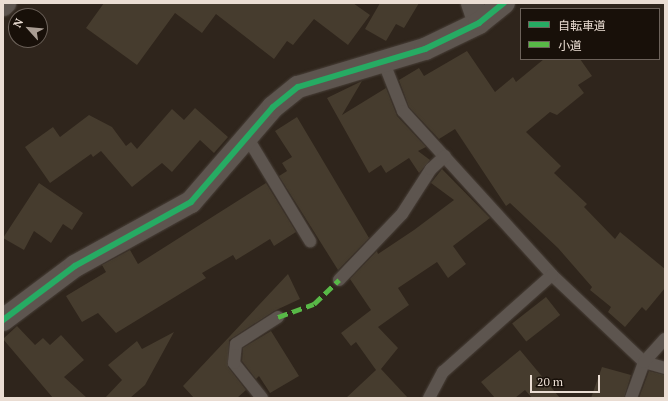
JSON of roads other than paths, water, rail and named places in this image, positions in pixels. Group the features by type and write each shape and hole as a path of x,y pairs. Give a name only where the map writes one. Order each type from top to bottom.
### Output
{"street":[{"path":"472,3 479,23"},
{"path":"3,320 75,266 191,202 273,108 298,87 384,63 425,49 479,23 504,3"}],"lane":[{"path":"384,63 403,111 552,274 644,362 665,368"},
{"path":"247,137 310,241"},
{"path":"339,280 402,214 431,169 445,156"},
{"path":"429,398 443,372 552,274"},
{"path":"262,398 234,363 236,344 278,317"},
{"path":"631,398 644,362 665,339"}]}
